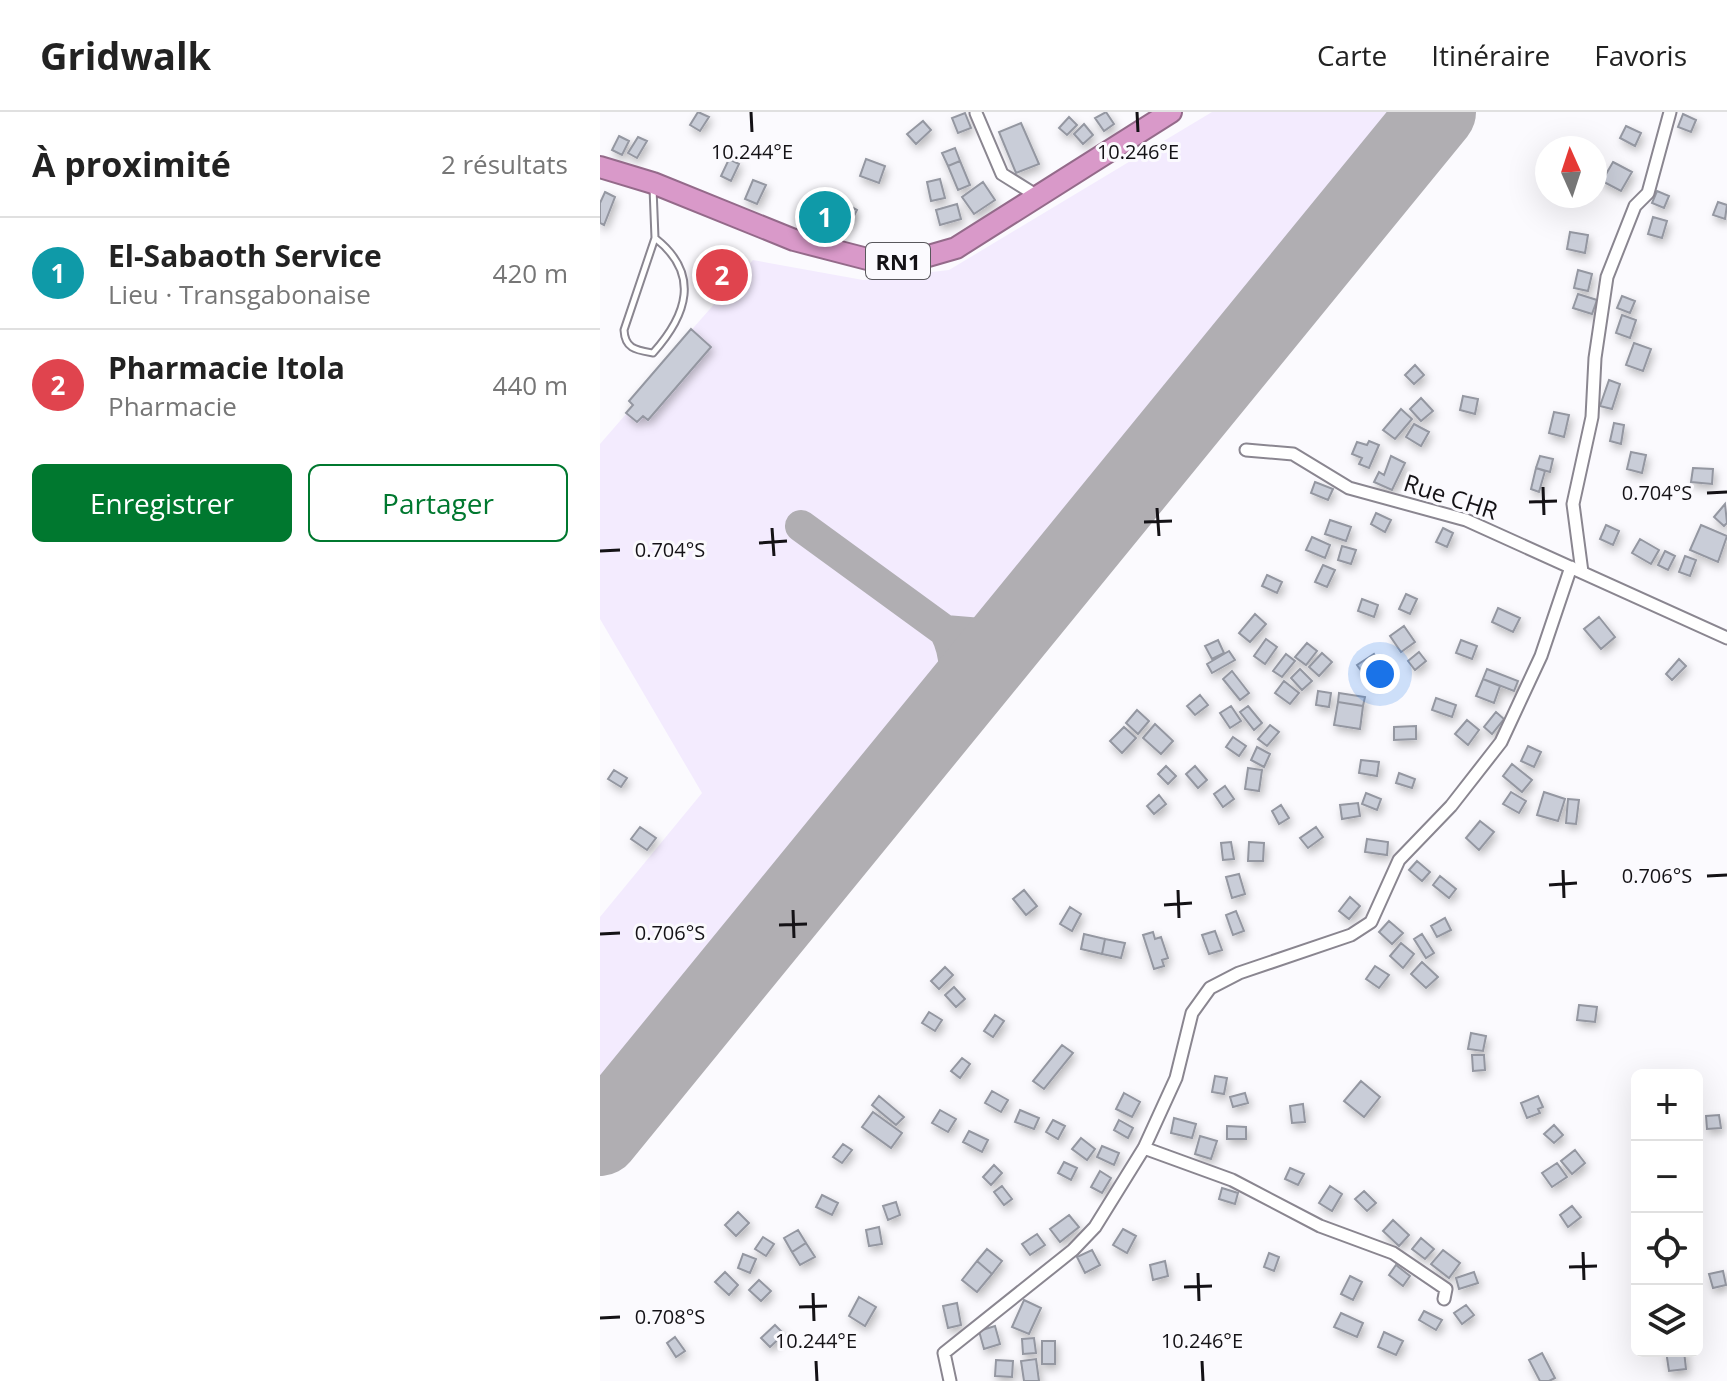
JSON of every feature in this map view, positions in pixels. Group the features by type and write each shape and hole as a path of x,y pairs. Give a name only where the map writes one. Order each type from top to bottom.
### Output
{"highway":[{"name":"RN1","path":"600,167 653,183 794,240 875,261 911,261 956,248 1171,112"}],"street":[{"path":"950,1381 944,1353 1073,1250 1095,1227 1144,1148 1176,1078 1192,1013 1210,988 1239,973 1351,935 1371,922 1399,860 1451,806 1501,742 1577,569 1573,504 1592,417 1595,358 1607,277 1635,206 1648,193 1670,112"},
{"path":"976,113 1002,174 1040,197"},
{"name":"Rue CHR","path":"1246,450 1293,454 1349,488 1466,520 1727,638"},
{"path":"1144,1148 1232,1180 1320,1226 1393,1253 1446,1289 1444,1299"}],"lane":[{"path":"653,183 655,238 624,330 625,341 633,350 653,353 673,331 687,285 678,260 655,238"}],"shaded area":[{"path":"1212,112 1471,112 600,1170 600,917 702,793 600,619 600,444 633,406 629,401 753,260 863,280 949,270"}],"building":[{"path":"698,112 709,117 700,131 690,125"},
{"path":"1106,112 1114,124 1104,131 1095,118"},
{"path":"965,113 971,128 958,133 952,118"},
{"path":"1683,114 1696,120 1691,132 1678,127"},
{"path":"1069,117 1077,125 1067,135 1059,128"},
{"path":"923,121 931,130 916,144 907,134"},
{"path":"1021,123 1039,164 1016,173 999,132"},
{"path":"1084,124 1093,135 1083,144 1074,134"},
{"path":"1626,126 1641,133 1635,146 1620,138"},
{"path":"619,136 629,141 622,155 612,150"},
{"path":"638,137 647,141 637,158 628,153"},
{"path":"955,148 960,161 948,166 942,153"},
{"path":"729,159 739,164 731,181 721,176"},
{"path":"866,159 885,166 879,183 860,176"},
{"path":"960,161 970,185 958,190 948,166"},
{"path":"1613,162 1632,172 1621,191 1607,184 1607,172"},
{"path":"940,179 945,198 931,201 927,182"},
{"path":"753,180 766,185 757,204 745,199"},
{"path":"983,182 995,200 974,214 962,197"},
{"path":"1657,191 1669,196 1664,208 1652,203"},
{"path":"605,192 615,197 604,225 600,223 600,203"},
{"path":"821,201 839,209 829,232 811,225"},
{"path":"1718,202 1727,205 1725,219 1713,215"},
{"path":"846,204 857,210 850,224 838,218"},
{"path":"957,204 961,219 940,225 936,210"},
{"path":"1653,217 1667,221 1662,238 1648,234"},
{"path":"1570,232 1588,235 1585,253 1567,249"},
{"path":"723,251 742,267 723,289 704,273"},
{"path":"1578,270 1592,274 1588,291 1574,288"},
{"path":"1578,294 1597,300 1592,314 1573,308"},
{"path":"1622,296 1635,301 1630,313 1617,308"},
{"path":"1622,315 1636,320 1630,338 1616,333"},
{"path":"691,329 711,347 648,420 643,416 637,422 626,413 633,405 629,401"},
{"path":"1634,343 1651,349 1643,371 1626,365"},
{"path":"1415,365 1424,375 1414,384 1405,375"},
{"path":"1609,380 1620,384 1612,409 1600,406"},
{"path":"1463,396 1478,399 1475,414 1460,410"},
{"path":"1421,398 1433,411 1421,421 1410,409"},
{"path":"1401,409 1412,419 1395,439 1383,430"},
{"path":"1554,412 1569,415 1564,437 1549,433"},
{"path":"1614,423 1624,425 1621,444 1610,441"},
{"path":"1414,424 1429,432 1421,446 1406,437"},
{"path":"1369,441 1379,445 1369,468 1359,464 1362,458 1352,454 1357,442 1367,445"},
{"path":"1631,452 1646,455 1642,473 1627,469"},
{"path":"1391,456 1405,463 1392,490 1374,482 1379,472 1384,475"},
{"path":"1540,456 1553,459 1550,472 1536,468"},
{"path":"1536,468 1545,471 1539,492 1531,489"},
{"path":"1693,468 1713,469 1712,484 1691,482"},
{"path":"1315,482 1333,489 1328,500 1311,493"},
{"path":"1725,504 1727,523 1724,526 1714,517"},
{"path":"1376,513 1391,520 1385,532 1371,524"},
{"path":"1330,520 1351,527 1346,541 1325,534"},
{"path":"1606,525 1619,531 1613,545 1600,539"},
{"path":"1701,525 1727,536 1718,562 1690,550"},
{"path":"1443,528 1453,533 1447,547 1436,542"},
{"path":"1312,537 1330,545 1325,558 1306,550"},
{"path":"1640,539 1659,550 1651,564 1632,553"},
{"path":"1342,546 1356,550 1351,564 1338,560"},
{"path":"1665,551 1675,556 1668,570 1658,565"},
{"path":"1685,556 1696,560 1690,576 1679,572"},
{"path":"1323,565 1335,570 1327,587 1315,582"},
{"path":"1267,575 1282,582 1277,593 1262,586"},
{"path":"1406,594 1417,599 1410,614 1399,609"},
{"path":"1362,599 1378,605 1374,617 1358,611"},
{"path":"1498,608 1520,618 1513,632 1492,622"},
{"path":"1255,614 1266,624 1250,642 1239,633"},
{"path":"1599,617 1615,637 1601,649 1584,629"},
{"path":"1404,626 1415,642 1401,652 1390,636"},
{"path":"1266,639 1277,647 1265,664 1254,656"},
{"path":"1218,640 1224,653 1212,659 1205,646"},
{"path":"1461,640 1477,646 1472,659 1456,653"},
{"path":"1307,643 1317,651 1306,665 1295,657"},
{"path":"1229,651 1235,660 1212,673 1207,664"},
{"path":"1419,652 1426,661 1415,670 1408,661"},
{"path":"1322,653 1332,662 1319,676 1309,667"},
{"path":"1286,654 1295,661 1282,677 1273,671"},
{"path":"1374,654 1387,675 1371,685 1357,665"},
{"path":"1679,659 1686,666 1672,680 1666,674"},
{"path":"1300,669 1312,681 1302,690 1291,678"},
{"path":"1487,669 1518,681 1514,691 1483,679"},
{"path":"1232,671 1249,693 1240,700 1223,679"},
{"path":"1483,679 1500,686 1494,703 1476,696"},
{"path":"1284,681 1299,693 1290,704 1275,693"},
{"path":"1318,691 1331,693 1329,707 1316,705"},
{"path":"1339,693 1365,697 1363,706 1338,702"},
{"path":"1200,695 1208,705 1195,715 1187,706"},
{"path":"1436,698 1456,705 1452,717 1432,710"},
{"path":"1338,702 1363,706 1360,729 1334,725"},
{"path":"1231,706 1241,721 1230,728 1220,713"},
{"path":"1248,706 1262,723 1254,730 1240,712"},
{"path":"1137,710 1149,721 1138,734 1126,723"},
{"path":"1496,712 1504,719 1492,734 1484,727"},
{"path":"1467,720 1479,730 1468,745 1455,734"},
{"path":"1155,724 1173,741 1161,754 1143,738"},
{"path":"1270,725 1279,732 1267,746 1258,739"},
{"path":"1416,726 1416,739 1394,740 1394,727"},
{"path":"1124,727 1136,738 1122,753 1110,741"},
{"path":"1233,737 1246,746 1239,756 1226,747"},
{"path":"1528,746 1541,752 1534,767 1521,761"},
{"path":"1257,747 1270,754 1264,767 1251,760"},
{"path":"1361,760 1379,762 1377,776 1359,773"},
{"path":"1512,764 1532,780 1522,792 1503,776"},
{"path":"1166,766 1176,776 1168,784 1158,774"},
{"path":"1195,766 1207,780 1198,788 1186,774"},
{"path":"1248,768 1262,770 1259,791 1245,789"},
{"path":"614,770 627,778 621,787 608,779"},
{"path":"1399,773 1415,779 1412,788 1396,783"},
{"path":"1225,786 1234,799 1223,807 1214,794"},
{"path":"1511,792 1526,801 1519,813 1503,804"},
{"path":"1544,792 1565,799 1558,821 1537,815"},
{"path":"1366,793 1381,799 1377,810 1362,804"},
{"path":"1159,795 1166,804 1154,814 1147,806"},
{"path":"1568,799 1579,800 1576,824 1566,823"},
{"path":"1358,803 1360,816 1342,819 1340,805"},
{"path":"1281,805 1289,818 1279,824 1272,811"},
{"path":"1480,821 1494,832 1479,850 1466,838"},
{"path":"640,827 656,838 647,850 631,839"},
{"path":"1316,827 1323,837 1308,848 1300,838"},
{"path":"1367,839 1388,842 1387,855 1365,852"},
{"path":"1231,842 1234,859 1223,860 1221,843"},
{"path":"1249,842 1264,843 1263,861 1248,861"},
{"path":"1417,861 1430,872 1422,881 1409,870"},
{"path":"1239,874 1245,894 1232,898 1226,877"},
{"path":"1440,876 1456,889 1449,898 1433,885"},
{"path":"1024,890 1037,906 1026,915 1013,899"},
{"path":"1350,897 1360,906 1349,919 1339,911"},
{"path":"1070,907 1081,914 1072,931 1060,924"},
{"path":"1236,911 1244,931 1233,935 1226,915"},
{"path":"1445,918 1451,930 1437,937 1431,926"},
{"path":"1389,921 1403,933 1392,944 1379,932"},
{"path":"1215,931 1222,950 1209,954 1202,935"},
{"path":"1153,932 1155,939 1161,937 1168,958 1162,960 1164,966 1154,969 1143,935"},
{"path":"1084,934 1105,939 1102,954 1081,949"},
{"path":"1422,934 1434,953 1426,958 1414,939"},
{"path":"1105,939 1125,943 1121,958 1102,954"},
{"path":"1401,943 1414,954 1403,968 1390,956"},
{"path":"1422,962 1438,977 1426,988 1411,974"},
{"path":"1375,966 1389,975 1379,988 1366,979"},
{"path":"945,967 953,975 939,989 931,981"},
{"path":"954,987 965,999 956,1007 945,995"},
{"path":"1579,1005 1597,1007 1595,1022 1577,1020"},
{"path":"929,1012 942,1020 935,1031 922,1023"},
{"path":"995,1015 1004,1021 993,1037 984,1031"},
{"path":"1471,1033 1486,1036 1483,1051 1468,1049"},
{"path":"1062,1045 1073,1053 1044,1089 1033,1081"},
{"path":"1472,1055 1484,1055 1485,1070 1473,1071"},
{"path":"962,1058 970,1064 960,1078 951,1071"},
{"path":"1215,1076 1227,1078 1224,1094 1212,1092"},
{"path":"1361,1081 1380,1097 1364,1117 1344,1101"},
{"path":"992,1091 1008,1100 1001,1112 985,1103"},
{"path":"1124,1093 1140,1102 1132,1117 1116,1109"},
{"path":"1245,1093 1248,1103 1233,1107 1230,1097"},
{"path":"879,1096 904,1117 896,1125 872,1105"},
{"path":"1538,1096 1543,1107 1538,1109 1540,1113 1527,1118 1521,1103"},
{"path":"1303,1104 1305,1122 1292,1123 1290,1106"},
{"path":"940,1110 956,1119 948,1132 932,1123"},
{"path":"1020,1110 1039,1118 1034,1129 1015,1122"},
{"path":"873,1112 902,1133 891,1148 862,1127"},
{"path":"1719,1115 1721,1128 1707,1129 1706,1116"},
{"path":"1174,1118 1196,1124 1192,1138 1171,1133"},
{"path":"1053,1120 1065,1126 1058,1139 1046,1132"},
{"path":"1119,1120 1133,1128 1128,1138 1114,1130"},
{"path":"1554,1125 1563,1135 1554,1143 1544,1134"},
{"path":"1227,1126 1246,1127 1246,1139 1227,1139"},
{"path":"969,1131 988,1140 982,1152 963,1142"},
{"path":"1200,1136 1217,1141 1211,1159 1195,1154"},
{"path":"1081,1138 1095,1149 1087,1160 1072,1149"},
{"path":"843,1144 852,1150 842,1163 833,1157"},
{"path":"1102,1146 1119,1153 1114,1165 1097,1157"},
{"path":"1575,1150 1585,1163 1572,1174 1561,1161"},
{"path":"1064,1162 1077,1168 1071,1180 1058,1173"},
{"path":"1557,1163 1567,1177 1552,1187 1542,1173"},
{"path":"994,1165 1002,1173 991,1185 983,1177"},
{"path":"1290,1168 1304,1174 1298,1185 1285,1179"},
{"path":"1100,1171 1111,1178 1102,1193 1091,1187"},
{"path":"1002,1186 1012,1199 1004,1205 994,1192"},
{"path":"1330,1186 1342,1194 1332,1211 1319,1203"},
{"path":"1222,1188 1238,1193 1235,1204 1219,1199"},
{"path":"1364,1191 1376,1203 1367,1211 1355,1199"},
{"path":"822,1195 838,1203 832,1215 816,1207"},
{"path":"896,1202 900,1215 888,1220 883,1206"},
{"path":"1572,1206 1581,1217 1568,1227 1560,1215"},
{"path":"738,1212 749,1223 736,1236 725,1225"},
{"path":"1069,1215 1079,1227 1060,1242 1050,1229"},
{"path":"1393,1220 1409,1235 1399,1246 1383,1231"},
{"path":"879,1227 882,1244 869,1246 866,1230"},
{"path":"1123,1229 1136,1236 1127,1253 1113,1245"},
{"path":"798,1230 806,1243 792,1252 784,1238"},
{"path":"1037,1234 1045,1245 1030,1255 1022,1244"},
{"path":"763,1237 774,1244 766,1256 755,1249"},
{"path":"1421,1238 1434,1249 1425,1259 1412,1249"},
{"path":"806,1243 815,1257 800,1265 792,1252"},
{"path":"987,1249 1002,1261 992,1274 977,1261"},
{"path":"1092,1250 1100,1265 1085,1273 1077,1257"},
{"path":"1443,1250 1460,1263 1449,1278 1431,1264"},
{"path":"1269,1253 1279,1257 1274,1271 1264,1267"},
{"path":"743,1254 756,1259 750,1273 738,1268"},
{"path":"977,1261 992,1274 977,1292 962,1280"},
{"path":"1165,1261 1168,1276 1153,1280 1150,1265"},
{"path":"1396,1265 1410,1276 1403,1286 1389,1275"},
{"path":"1723,1271 1726,1285 1713,1288 1709,1274"},
{"path":"725,1272 738,1285 729,1295 715,1282"},
{"path":"1474,1272 1478,1283 1459,1289 1456,1278"},
{"path":"1350,1276 1362,1282 1353,1300 1341,1294"},
{"path":"759,1280 771,1291 761,1301 749,1290"},
{"path":"859,1297 876,1307 865,1326 849,1316"},
{"path":"1024,1300 1041,1308 1029,1334 1012,1327"},
{"path":"957,1303 961,1325 948,1328 943,1306"},
{"path":"1466,1305 1474,1315 1462,1324 1454,1313"},
{"path":"1424,1311 1442,1320 1436,1330 1419,1320"},
{"path":"1341,1313 1363,1323 1357,1337 1334,1327"},
{"path":"775,1325 784,1334 770,1347 761,1338"},
{"path":"995,1326 1000,1344 984,1349 979,1331"},
{"path":"1384,1332 1403,1341 1396,1355 1378,1347"},
{"path":"675,1337 685,1351 676,1357 667,1343"},
{"path":"1034,1338 1036,1353 1023,1354 1022,1339"},
{"path":"1042,1341 1055,1341 1055,1364 1042,1364"},
{"path":"1542,1353 1555,1378 1549,1381 1540,1381 1529,1360"},
{"path":"1667,1357 1685,1357 1686,1369 1669,1371"},
{"path":"1036,1359 1039,1381 1024,1381 1021,1361"},
{"path":"996,1360 1013,1361 1012,1377 995,1376"}],"taxiway":[{"path":"801,526 945,631 981,634 1022,620"},
{"path":"945,631 954,660 950,708"}],"runway":[{"path":"600,1137 1437,112"}],"place":[{"name":"El-Sabaoth Service","path":"825,217"},
{"name":"Pharmacie Itola","path":"722,275"}]}
